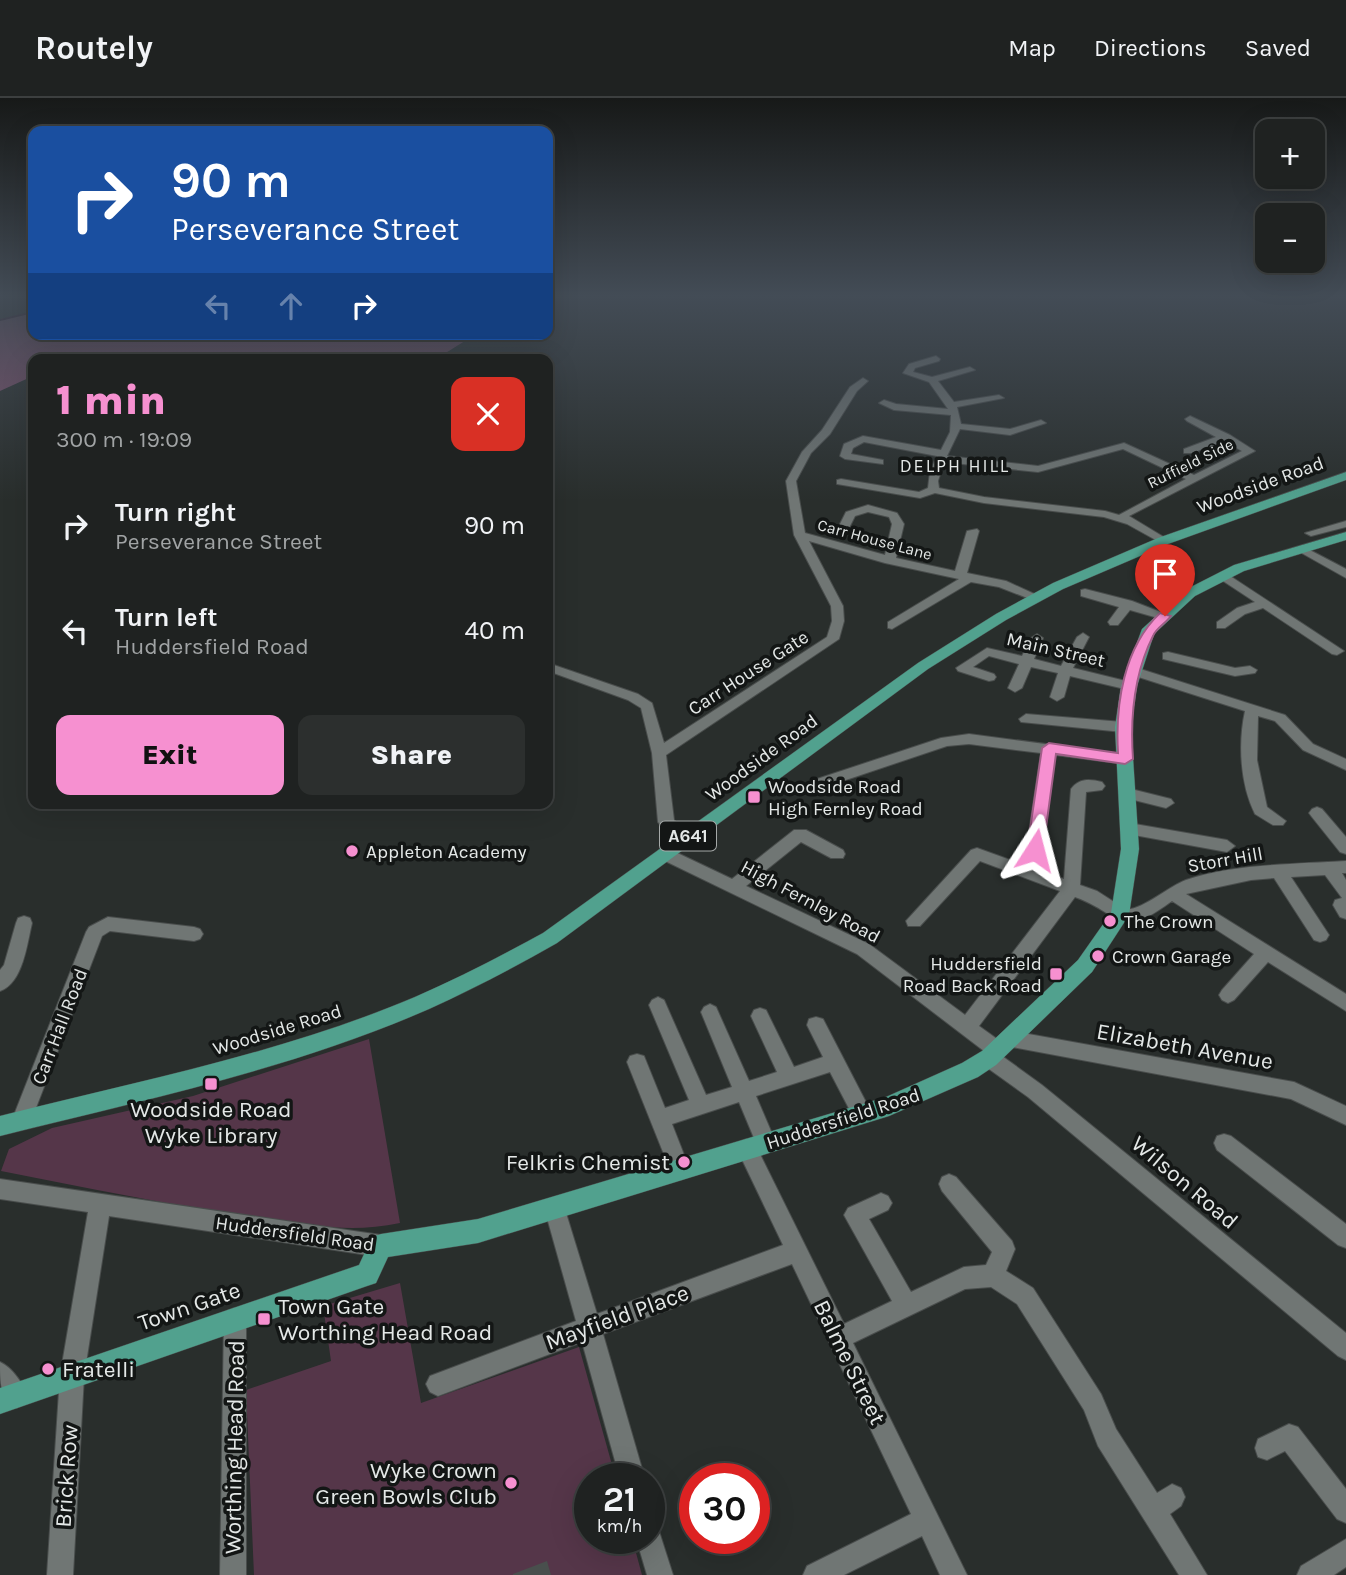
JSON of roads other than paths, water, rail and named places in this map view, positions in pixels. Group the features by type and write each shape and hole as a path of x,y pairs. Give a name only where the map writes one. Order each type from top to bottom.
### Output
{"main road":[{"name":"Woodside Road","path":"0,1126 252,1062 410,1008 533,948 923,666 1035,597 1163,541 1346,476"},
{"name":"Huddersfield Road","path":"381,1246 478,1231 862,1114 912,1096 970,1070 999,1049 1084,966 1120,915 1130,849 1123,727 1131,678 1147,632 1190,593 1224,576 1307,541 1346,536"},
{"name":"Town Gate","path":"8,1398 367,1274 381,1246"}],"street":[{"path":"911,375 908,368 924,363"},
{"path":"895,377 911,375 932,380 970,370"},
{"path":"932,380 952,408 957,426 934,472 934,490"},
{"name":"Carr House Lane","path":"863,381 853,389 826,432 794,471 791,492 800,535 889,561 1002,583 1035,597"},
{"path":"884,403 923,411 999,398"},
{"name":"Ruffield Side","path":"1122,519 1125,514 1192,478 1250,451 1190,419"},
{"path":"957,426 1010,432 1041,423"},
{"path":"1188,451 1226,437"},
{"path":"879,462 845,456 848,446 863,439 944,456 1038,469 1124,446 1140,438"},
{"path":"1124,446 1192,478"},
{"path":"841,482 920,495 934,490 1122,519 1163,541"},
{"path":"841,534 850,514 867,508 892,514 898,524 889,561"},
{"path":"1346,524 1307,541 1346,574"},
{"path":"892,625 965,577 973,531"},
{"name":"Carr House Gate","path":"659,753 833,639 838,621 837,607 800,535"},
{"path":"1224,576 1338,651"},
{"path":"1085,593 1165,616"},
{"path":"1221,625 1241,611 1265,603"},
{"path":"1114,622 1128,604"},
{"path":"1057,697 1065,671 1083,637"},
{"path":"1015,688 1037,638"},
{"name":"Main Street","path":"989,677 963,668 987,653 1065,671 1131,678 1196,691 1280,718 1308,747 1346,765"},
{"path":"1168,656 1235,672 1251,670"},
{"path":"1196,691 1203,664"},
{"path":"553,669 633,697 647,706 659,753 666,822 683,840"},
{"path":"1252,709 1245,734 1250,771 1260,810 1278,821"},
{"path":"1026,719 1123,727"},
{"path":"822,783 946,741 969,739 1125,759"},
{"path":"1031,874 1049,748"},
{"path":"965,1028 1071,889 1079,789 1088,784 1097,786"},
{"path":"1126,793 1166,803"},
{"path":"1317,813 1346,848"},
{"path":"1129,830 1227,846"},
{"path":"736,886 800,834 837,854"},
{"path":"914,921 977,853 1091,896 1120,915"},
{"name":"High Fernley Road","path":"665,854 863,949 965,1028 999,1049"},
{"path":"1337,867 1346,893"},
{"name":"Storr Hill","path":"1120,915 1136,916 1172,892 1191,885 1279,871 1337,867"},
{"path":"1279,871 1320,935"},
{"path":"1172,892 1345,1002"},
{"path":"1346,904 1341,905 1346,912"},
{"path":"0,984 12,967 24,923"},
{"name":"Carr Hall Road","path":"22,1120 95,932 108,924 194,934"},
{"path":"1228,995 1266,952"},
{"path":"658,1005 701,1105"},
{"name":"Balme Street","path":"710,1012 744,1091 757,1146 797,1251 954,1575"},
{"path":"760,1016 789,1077"},
{"path":"816,1025 862,1114"},
{"name":"Elizabeth Avenue","path":"999,1049 1294,1091 1346,1116"},
{"name":"Wilson Road","path":"999,1049 1034,1091 1346,1347"},
{"path":"637,1062 680,1170"},
{"path":"660,1119 835,1062"},
{"path":"1224,1143 1346,1237"},
{"path":"949,1184 1003,1249 993,1276"},
{"name":"Huddersfield Road","path":"0,1189 381,1246"},
{"path":"881,1203 855,1215 905,1304"},
{"name":"Brick Row","path":"60,1575 72,1376 100,1205"},
{"path":"555,1207 628,1463"},
{"name":"Mayfield Place","path":"438,1384 797,1251"},
{"path":"839,1338 964,1278 993,1276 1025,1296 1093,1402 1107,1437 1163,1504 1194,1575"},
{"name":"Worthing Head Road","path":"233,1575 235,1320"},
{"path":"0,1374 8,1398"},
{"path":"1267,1448 1289,1436 1346,1510"},
{"path":"816,1575 927,1520"},
{"path":"1310,1575 1346,1552"},
{"path":"654,1554 660,1575"}],"place":[{"name":"Woodside Road High Fernley Road","path":"754,797"},
{"name":"Appleton Academy","path":"352,851"},
{"name":"The Crown","path":"1110,921"},
{"name":"Crown Garage","path":"1098,956"},
{"name":"Huddersfield Road Back Road","path":"1056,974"},
{"name":"Woodside Road Wyke Library","path":"211,1084"},
{"name":"Felkris Chemist","path":"684,1162"},
{"name":"Town Gate Worthing Head Road","path":"264,1319"},
{"name":"Fratelli","path":"48,1369"},
{"name":"Wyke Crown Green Bowls Club","path":"511,1483"}],"district":[{"name":"DELPH HILL","path":"955,466"}]}
